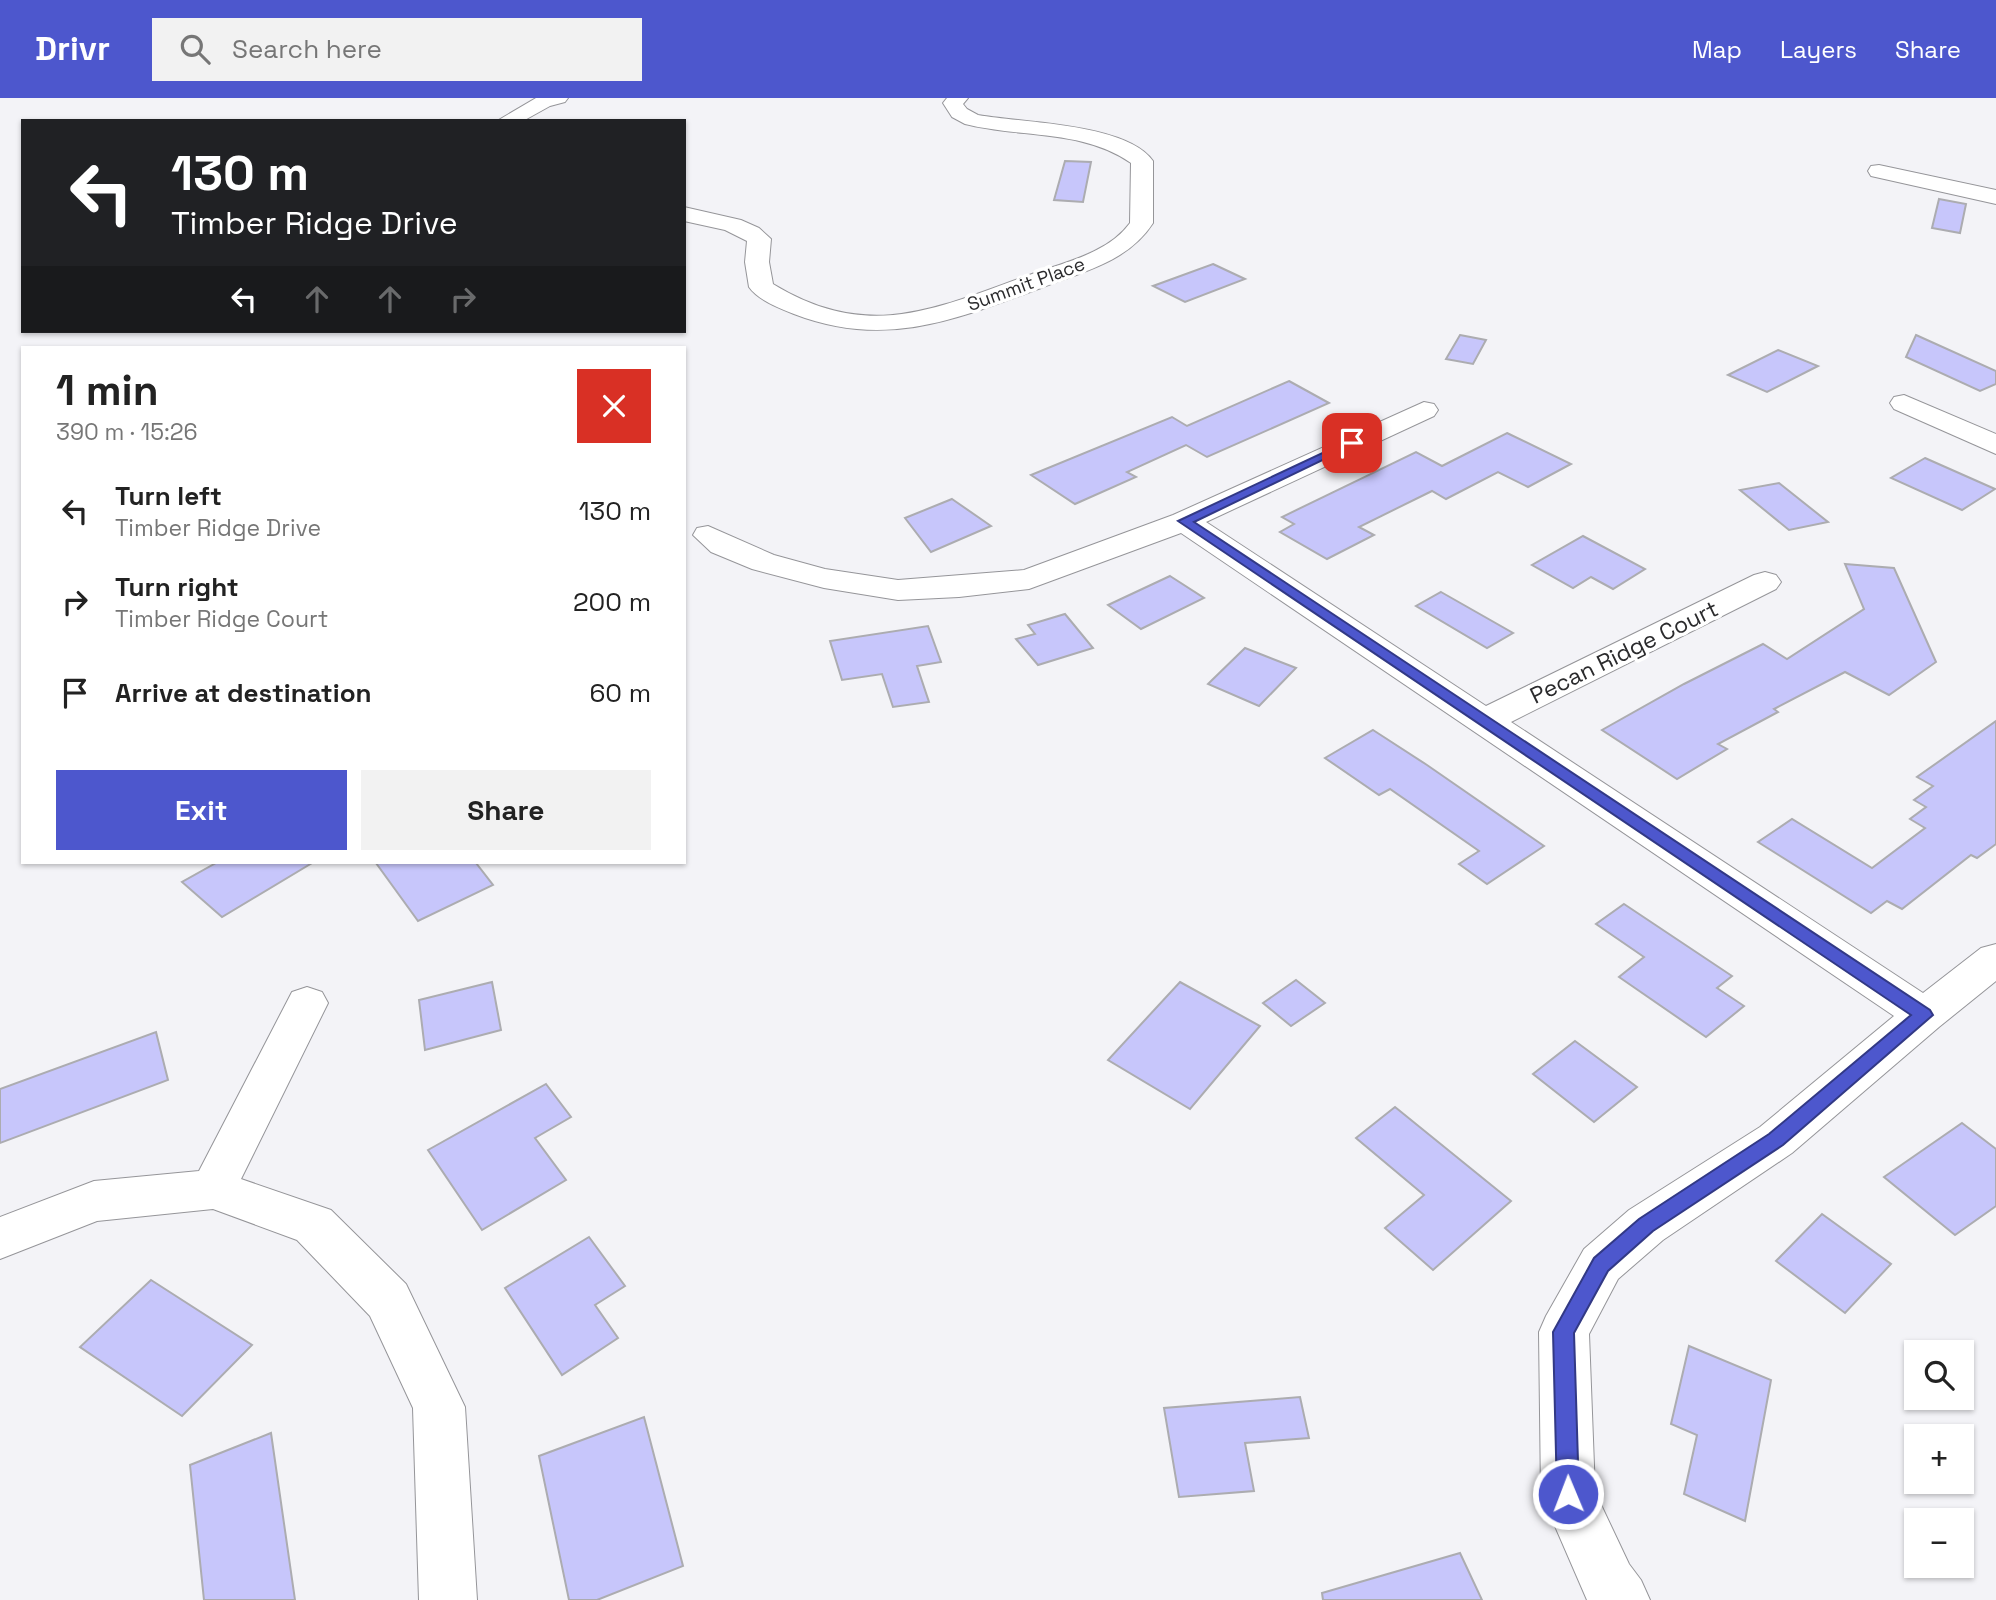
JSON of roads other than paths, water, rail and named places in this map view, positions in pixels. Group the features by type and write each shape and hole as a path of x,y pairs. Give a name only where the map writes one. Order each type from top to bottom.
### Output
{"street":[{"path":"511,119 542,102 558,98"},
{"name":"Summit Place","path":"686,214 730,223 759,239 757,262 761,286 785,303 820,315 872,324 921,321 983,300 1087,262 1122,246 1137,231 1142,223 1142,161 1129,149 1093,137 972,120 959,113 953,103 958,98"},
{"path":"1879,171 1996,197"},
{"path":"1904,403 1996,445"},
{"path":"708,535 722,545 764,562 824,578 898,590 960,587 1029,579 1184,521 1424,410"},
{"path":"1184,521 1924,1015"},
{"name":"Pecan Ridge Court","path":"1482,722 1765,582"},
{"path":"1621,1600 1609,1584 1568,1494 1564,1332 1601,1264 1646,1225 1776,1140 1924,1015 1996,959"},
{"path":"213,1189 307,1003"},
{"path":"0,1238 94,1200 213,1189 314,1225 388,1300 439,1407 448,1600"}]}
